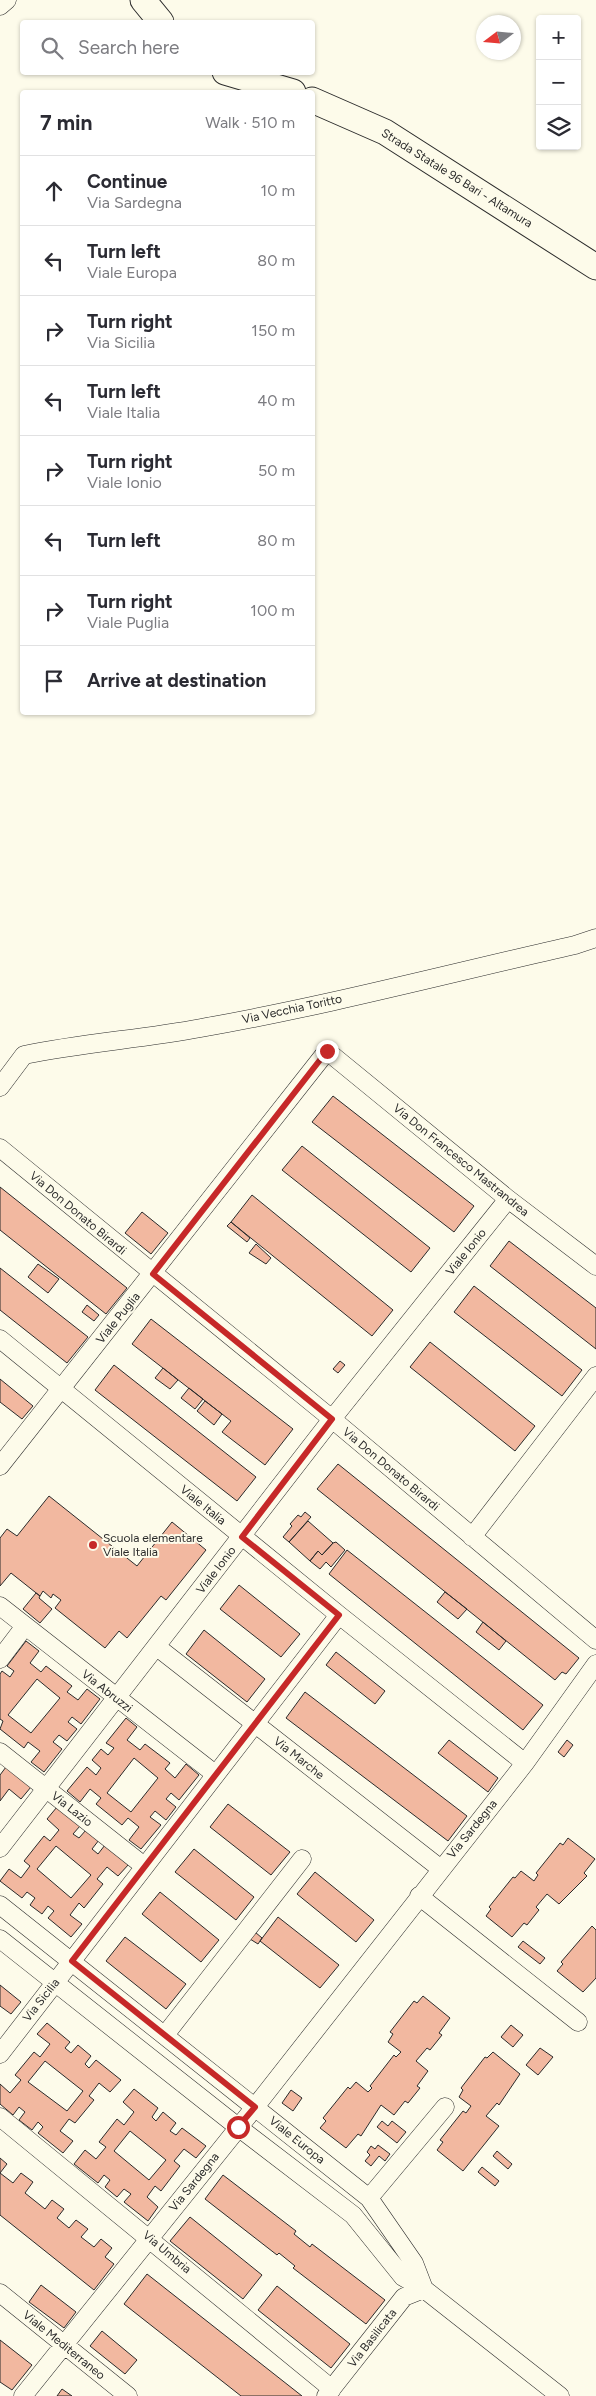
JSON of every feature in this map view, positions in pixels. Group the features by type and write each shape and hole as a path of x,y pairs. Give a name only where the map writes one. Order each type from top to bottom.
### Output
{"street":[{"path":"0,6 7,0"},
{"path":"143,0 159,20"},
{"path":"232,75 286,90"},
{"name":"Strada Statale 96 Bari - Altamura","path":"315,101 385,132 596,267"},
{"name":"Via Vecchia Toritto","path":"0,1087 24,1055 59,1048 123,1041 202,1028 575,945 596,938"},
{"name":"Via Don Francesco Mastrandrea","path":"327,1051 508,1199 596,1266"},
{"name":"Viale Puglia","path":"0,1466 327,1051"},
{"name":"Via Don Donato Birardi","path":"0,1148 332,1419 596,1640"},
{"name":"Viale Ionio","path":"0,1848 332,1419 508,1199"},
{"name":"Viale Italia","path":"0,1339 242,1537 526,1763"},
{"path":"472,1537 596,1376"},
{"name":"Via Abruzzi","path":"0,1606 116,1699 216,1774"},
{"name":"Via Sicilia","path":"0,2054 339,1615"},
{"path":"0,1659 25,1626"},
{"name":"Via Marche","path":"157,1646 440,1869"},
{"path":"526,1763 596,1664"},
{"name":"Via Lazio","path":"0,1752 144,1866"},
{"name":"Via Sardegna","path":"23,2396 255,2107 440,1869 526,1763"},
{"path":"165,2035 302,1859"},
{"path":"419,1896 578,2022"},
{"name":"Viale Europa","path":"0,1905 369,2198 414,2263 424,2289"},
{"name":"Viale Europa","path":"0,1939 238,2127 353,2215 403,2277 424,2289 560,2396"},
{"path":"369,2198 445,2107"},
{"name":"Via Umbria","path":"0,2117 149,2237 329,2392"},
{"name":"Via Basilicata","path":"329,2392 404,2297 424,2289"},
{"name":"Viale Mediterraneo","path":"0,2293 128,2396"}],"building":[{"path":"333,1096 474,1206 454,1232 312,1122"},
{"path":"302,1146 430,1248 411,1272 282,1170"},
{"path":"0,1187 127,1288 106,1314 0,1230"},
{"path":"252,1195 393,1310 372,1336 231,1222"},
{"path":"142,1212 168,1233 151,1254 125,1233"},
{"path":"231,1222 250,1238 247,1242 227,1226"},
{"path":"509,1241 596,1308 596,1349 490,1266"},
{"path":"256,1244 271,1258 266,1264 249,1253"},
{"path":"38,1264 59,1279 48,1293 28,1277"},
{"path":"0,1268 88,1337 67,1363 0,1310"},
{"path":"474,1286 582,1370 562,1396 454,1312"},
{"path":"87,1305 99,1315 94,1321 82,1312"},
{"path":"151,1319 293,1429 265,1465 222,1432 231,1421 132,1344"},
{"path":"430,1342 535,1426 515,1451 410,1367"},
{"path":"340,1361 345,1365 338,1373 333,1369"},
{"path":"114,1365 256,1477 237,1501 95,1390"},
{"path":"163,1368 178,1380 170,1389 155,1378"},
{"path":"0,1379 33,1406 22,1419 0,1402"},
{"path":"189,1388 203,1399 195,1409 181,1398"},
{"path":"205,1401 222,1414 214,1425 197,1411"},
{"path":"338,1464 579,1658 566,1674 562,1672 555,1680 317,1489"},
{"path":"49,1496 137,1566 172,1522 206,1550 166,1600 161,1596 127,1638 119,1631 105,1648 55,1608 61,1600 53,1594 51,1598 43,1591 40,1596 11,1573 0,1586 0,1538 7,1529 17,1536"},
{"path":"305,1512 311,1517 289,1542 283,1537 292,1526 290,1524 298,1515 301,1517"},
{"path":"308,1521 333,1543 322,1555 318,1551 310,1561 289,1542"},
{"path":"336,1542 345,1550 331,1567 326,1562 320,1569 310,1561 318,1551 322,1555"},
{"path":"347,1550 543,1705 523,1730 329,1574"},
{"path":"239,1585 300,1634 281,1657 220,1609"},
{"path":"445,1592 467,1609 458,1619 437,1602"},
{"path":"36,1593 52,1609 40,1623 23,1609"},
{"path":"483,1622 506,1641 499,1650 476,1632"},
{"path":"204,1630 265,1679 247,1702 186,1654"},
{"path":"26,1641 39,1651 30,1663 41,1672 46,1666 72,1686 67,1692 78,1700 87,1689 100,1699 81,1724 72,1717 68,1722 77,1729 67,1741 59,1735 53,1742 62,1749 44,1772 31,1762 40,1751 28,1742 24,1748 0,1729 3,1721 0,1719 0,1674 2,1671 10,1677 14,1671 7,1666","holes":["37,1679 60,1698 31,1733 8,1715"]},
{"path":"336,1652 385,1691 375,1704 326,1665"},
{"path":"305,1692 467,1816 448,1841 286,1718"},
{"path":"126,1718 137,1727 127,1740 140,1750 145,1744 170,1763 165,1769 175,1778 186,1764 199,1775 179,1800 171,1793 166,1799 176,1807 166,1820 155,1811 150,1817 161,1825 141,1849 129,1840 139,1827 128,1818 122,1825 96,1804 101,1798 90,1789 80,1802 67,1791 87,1767 96,1775 101,1768 92,1760 101,1749 108,1755 114,1748 106,1743","holes":["134,1758 158,1778 131,1812 107,1793"]},
{"path":"449,1740 498,1778 488,1792 438,1753"},
{"path":"567,1740 573,1745 564,1757 558,1752"},
{"path":"6,1767 31,1787 21,1799 9,1789 0,1801 0,1775"},
{"path":"228,1804 290,1852 271,1875 210,1827"},
{"path":"57,1807 80,1826 73,1834 79,1838 86,1830 99,1840 92,1849 98,1854 105,1845 129,1864 118,1876 107,1867 97,1879 103,1884 84,1908 79,1903 70,1915 82,1924 71,1937 48,1918 54,1911 48,1906 42,1914 30,1905 35,1898 27,1892 22,1898 0,1881 9,1869 21,1878 30,1866 24,1861 44,1836 50,1841 59,1830 47,1819","holes":["56,1846 91,1875 71,1898 37,1869"]},
{"path":"568,1838 595,1859 584,1873 587,1876 559,1904 547,1894 536,1907 539,1910 527,1925 524,1923 512,1937 486,1916 491,1909 489,1907 513,1877 515,1878 521,1871 534,1881 538,1875 536,1873 560,1843 563,1845"},
{"path":"194,1849 254,1897 236,1920 175,1872"},
{"path":"315,1872 374,1920 356,1942 297,1894"},
{"path":"160,1892 219,1940 201,1962 142,1914"},
{"path":"278,1917 339,1965 320,1988 260,1941"},
{"path":"592,1926 596,1930 596,1978 583,1992 557,1971 563,1964 561,1962"},
{"path":"255,1932 262,1938 258,1944 250,1939"},
{"path":"125,1937 186,1984 166,2009 106,1961"},
{"path":"523,1941 545,1958 540,1964 518,1947"},
{"path":"0,1985 21,2002 11,2014 0,2006"},
{"path":"423,1996 450,2018 439,2033 442,2035 430,2050 427,2048 416,2061 428,2071 417,2086 420,2088 408,2103 405,2101 394,2115 381,2105 361,2136 358,2134 346,2148 320,2128 326,2121 323,2118 348,2087 350,2089 356,2082 368,2092 372,2088 370,2086 394,2055 396,2057 401,2052 388,2042 393,2034 390,2032 414,2001 417,2003"},
{"path":"47,2023 70,2042 65,2048 71,2053 78,2045 91,2056 85,2064 89,2068 96,2060 121,2080 110,2092 99,2083 89,2096 94,2100 75,2123 69,2119 60,2131 73,2141 63,2153 38,2133 43,2127 38,2122 32,2130 19,2120 25,2112 19,2107 13,2115 0,2104 0,2084 10,2093 21,2080 15,2075 34,2052 40,2057 50,2044 37,2034","holes":["45,2061 83,2091 67,2111 28,2082"]},
{"path":"511,2025 523,2035 513,2047 501,2037"},
{"path":"540,2048 553,2057 538,2075 526,2065"},
{"path":"493,2052 520,2074 499,2105 497,2103 486,2116 499,2126 463,2171 437,2150 443,2142 440,2140 463,2111 466,2113 471,2106 459,2097 463,2090 461,2088 485,2057 487,2058"},
{"path":"134,2089 158,2108 152,2117 156,2121 163,2112 176,2123 170,2131 176,2135 182,2128 206,2146 196,2158 184,2149 174,2161 180,2166 161,2191 155,2186 147,2197 158,2207 148,2221 124,2202 131,2194 124,2189 117,2197 105,2187 110,2180 104,2175 98,2183 74,2164 85,2150 96,2159 106,2147 99,2142 117,2119 124,2125 134,2112 123,2102","holes":["130,2131 166,2160 149,2180 114,2151"]},
{"path":"291,2090 302,2098 293,2111 282,2103"},
{"path":"382,2121 388,2126 392,2121 406,2132 397,2143 377,2127"},
{"path":"378,2145 390,2154 385,2161 379,2156 371,2166 365,2161 370,2155 367,2152 371,2146 375,2149"},
{"path":"497,2151 512,2164 508,2169 493,2156"},
{"path":"0,2158 7,2164 0,2173"},
{"path":"482,2167 499,2181 495,2186 478,2172"},
{"path":"0,2173 13,2183 21,2173 33,2182 25,2193 45,2209 52,2200 64,2209 57,2218 69,2228 76,2220 88,2229 81,2237 94,2247 101,2239 112,2248 105,2257 114,2264 94,2290 0,2215"},
{"path":"223,2175 296,2231 294,2234 310,2247 312,2244 385,2300 366,2324 293,2268 295,2266 279,2253 277,2255 205,2199"},
{"path":"190,2217 262,2275 243,2299 170,2241"},
{"path":"147,2274 302,2396 241,2396 124,2304"},
{"path":"41,2285 76,2312 64,2328 29,2302"},
{"path":"277,2286 350,2344 331,2368 258,2310"},
{"path":"102,2331 137,2360 125,2374 90,2346"},
{"path":"0,2340 32,2365 12,2390 0,2382"},
{"path":"62,2389 72,2396 57,2396"}],"place":[{"name":"Scuola elementare Viale Italia","path":"93,1545"}],"route":[{"path":"238,2127 255,2107 72,1961 339,1615 242,1537 332,1419 153,1274 327,1051"}]}
